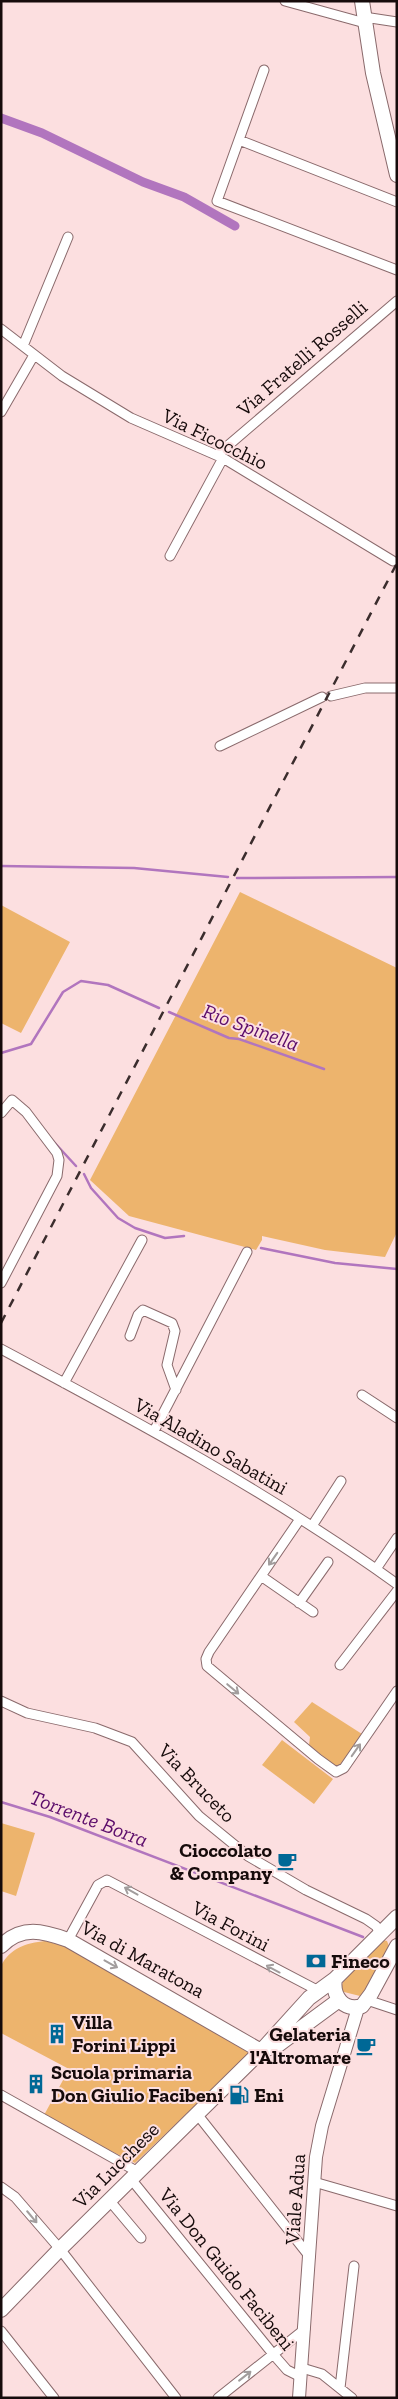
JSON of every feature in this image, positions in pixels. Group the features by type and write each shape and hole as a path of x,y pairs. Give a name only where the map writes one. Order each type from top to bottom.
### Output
{"main road":[{"path":"362,1 382,120 397,175"},
{"path":"397,1917 335,1979 333,1989 339,2000 347,2006 362,2004 397,1946"},
{"name":"Via di Maratona","path":"1,1946 16,1935 32,1930 50,1933 68,1940 261,2051"},
{"path":"381,1932 397,1941"},
{"name":"Via Lucchese","path":"1,2310 60,2249 261,2051 317,1990 326,1987 335,1979"},
{"path":"261,2051 278,2046 339,2000"},
{"name":"Viale Adua","path":"299,2398 314,2182 322,2126 362,2004"}],"street":[{"path":"284,1 364,20 397,22"},
{"path":"264,70 217,201 397,270"},
{"path":"239,140 397,202"},
{"path":"23,346 68,237"},
{"name":"Via Fratelli Rosselli","path":"220,456 394,303 397,296"},
{"name":"Via Ficocchio","path":"1,329 62,376 131,418 220,456 393,561"},
{"path":"1,412 34,355"},
{"path":"170,556 220,456"},
{"path":"220,746 326,696 365,688 397,688"},
{"path":"1,1113 12,1100 26,1112 57,1153 59,1160 57,1176 1,1283"},
{"path":"64,1383 142,1240"},
{"path":"154,1431 247,1252"},
{"path":"130,1336 138,1315 143,1310 172,1323 175,1331 167,1365 176,1390"},
{"name":"Via Aladino Sabatini","path":"1,1349 154,1431 312,1526 397,1584"},
{"path":"362,1395 397,1418"},
{"path":"312,1526 342,1481"},
{"path":"300,1519 207,1655 207,1666 330,1770 336,1772 344,1768 397,1691"},
{"path":"376,1569 397,1538"},
{"path":"299,1603 328,1562"},
{"path":"261,1576 313,1612"},
{"path":"340,1665 397,1591"},
{"name":"Via Bruceto","path":"1,1701 27,1713 95,1728 132,1742 193,1810 241,1850 306,1890 366,1919 381,1932"},
{"name":"Via Forini","path":"68,1940 102,1881 107,1880 317,1990"},
{"path":"362,2004 397,2010"},
{"path":"1,2095 135,2175"},
{"path":"197,2114 310,2258"},
{"name":"Via Don Guido Facibeni","path":"135,2175 273,2354 288,2370 322,2374 352,2398"},
{"path":"314,2182 397,2206"},
{"path":"1,2187 15,2197 60,2249 176,2398"},
{"path":"110,2200 141,2238"},
{"path":"340,2388 354,2266"},
{"path":"218,2398 305,2329"},
{"path":"1,2331 54,2398"}],"shaded area":[{"path":"240,892 397,968 397,1232 385,1257 325,1250 262,1236 262,1240 256,1250 129,1216 90,1180"},
{"path":"1,905 70,942 21,1033 1,1023"},
{"path":"312,1702 362,1734 340,1765 334,1765 309,1745 310,1737 294,1722"},
{"path":"282,1740 333,1779 314,1804 262,1765"},
{"path":"1,1823 35,1833 16,1896 1,1891"},
{"path":"45,1941 68,1947 252,2051 135,2163 43,2117 69,2069 1,2033 1,1966 9,1955 19,1948 31,1943"},
{"path":"379,1941 387,1941 389,1946 364,1997 340,1991 343,1982"}],"waterway":[{"path":"1,118 42,133 143,182 184,197 235,226"},
{"path":"1,866 134,868 228,877"},
{"path":"237,878 397,877"},
{"name":"Rio Spinella","path":"1,1053 31,1044 63,992 81,981 108,985 159,1008"},
{"name":"Rio Spinella","path":"169,1012 229,1038 239,1039 324,1069"},
{"path":"53,1141 76,1166"},
{"path":"84,1174 91,1188 118,1218 135,1228 165,1238 184,1236"},
{"path":"261,1248 335,1263 397,1269"},
{"name":"Torrente Borra","path":"1,1802 50,1817 363,1937"}],"railway":[{"path":"1,1323 397,563"}],"place":[{"name":"Cioccolato & Company","path":"287,1861"},
{"name":"Fineco","path":"316,1961"},
{"name":"Villa Forini Lippi","path":"57,2034"},
{"name":"Gelateria l'Altromare","path":"366,2046"},
{"name":"Scuola primaria Don Giulio Facibeni","path":"36,2084"},
{"name":"Eni","path":"239,2095"}]}
